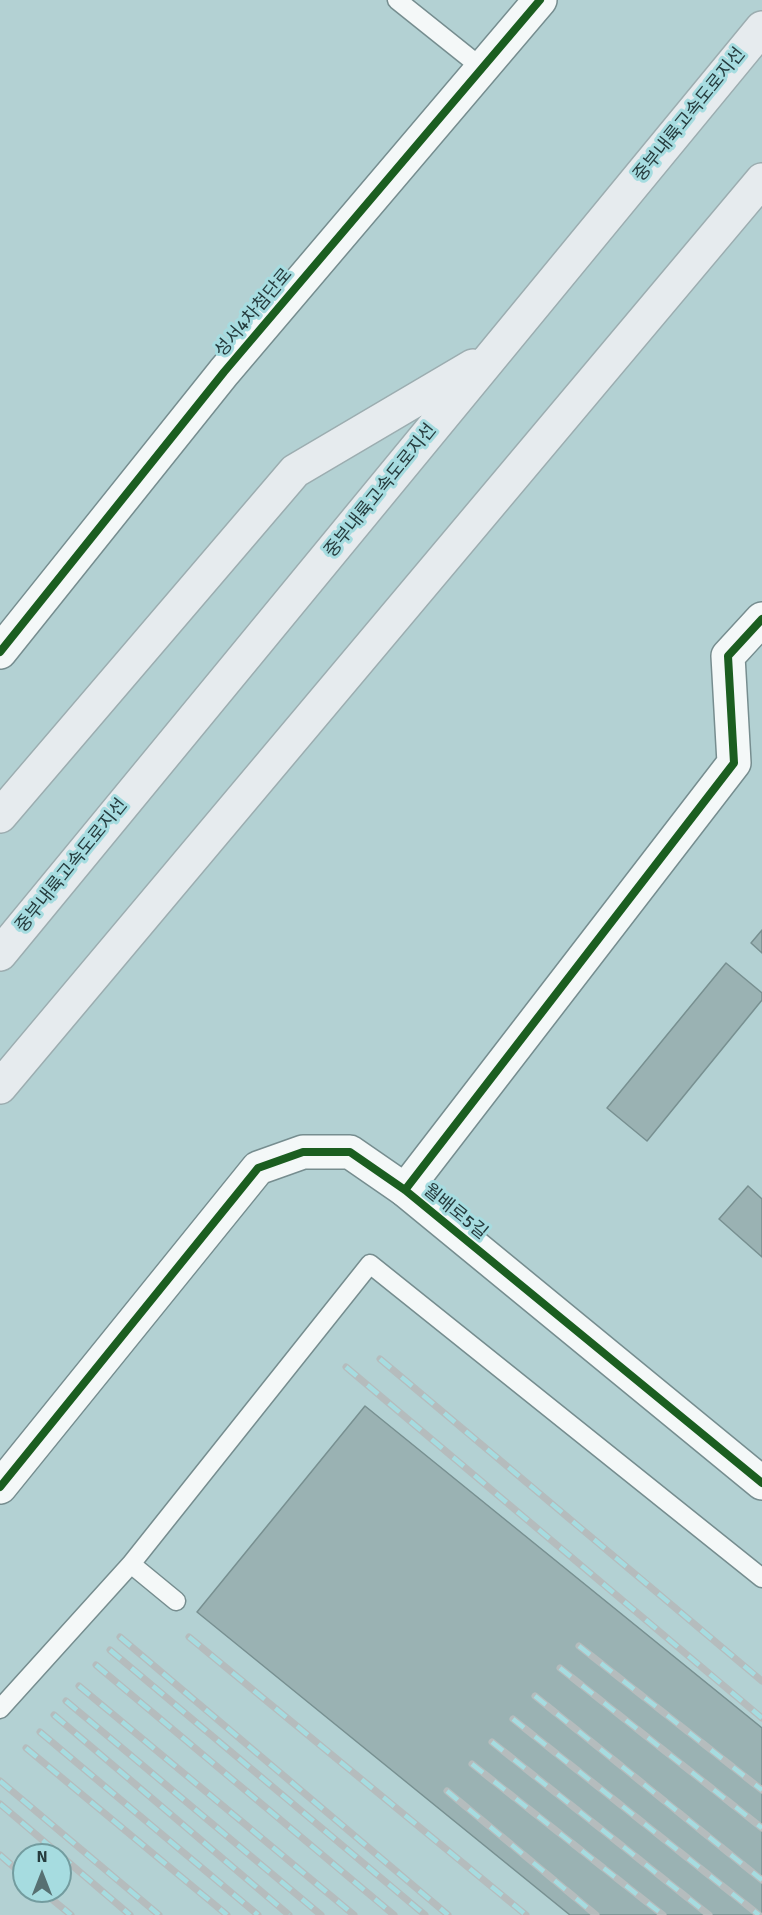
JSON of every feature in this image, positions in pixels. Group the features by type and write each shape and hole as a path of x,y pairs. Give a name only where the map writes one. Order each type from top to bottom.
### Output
{"highway":[{"name":"중부내륙고속도로지선","path":"0,954 762,28"},
{"path":"0,1087 762,180"},
{"path":"0,816 295,471 493,355"}],"street":[{"name":"성서4차첨단로","path":"0,652 224,372 540,0"},
{"path":"405,1190 734,764 728,657 762,619"},
{"name":"월배로5길","path":"0,1487 258,1168 303,1152 350,1152 405,1190 762,1483"}],"lane":[{"path":"397,0 482,68"},
{"path":"0,1709 131,1564 370,1264 762,1578"},
{"path":"131,1564 176,1601"}],"building":[{"path":"762,930 762,953 751,943"},
{"path":"726,963 762,993 762,1000 647,1141 607,1108"},
{"path":"748,1186 762,1199 762,1257 719,1219"},
{"path":"365,1406 762,1728 762,1915 570,1915 197,1612"}],"railway":[{"path":"380,1359 762,1681"},
{"path":"346,1367 762,1718"},
{"path":"120,1637 448,1915"},
{"path":"189,1637 526,1915"},
{"path":"579,1646 762,1790"},
{"path":"110,1650 425,1915"},
{"path":"96,1665 394,1915"},
{"path":"560,1668 762,1828"},
{"path":"79,1686 354,1915"},
{"path":"535,1696 762,1880"},
{"path":"66,1701 321,1915"},
{"path":"54,1715 289,1915"},
{"path":"513,1719 759,1915"},
{"path":"40,1732 258,1915"},
{"path":"492,1742 709,1915"},
{"path":"26,1748 227,1915"},
{"path":"472,1764 663,1915"},
{"path":"0,1781 159,1915"},
{"path":"447,1791 596,1915"},
{"path":"0,1804 46,1843"},
{"path":"0,1855 12,1866"},
{"path":"72,1865 130,1915"},
{"path":"56,1903 71,1915"}],"cycle path":[{"path":"0,652 224,372 540,0"},
{"path":"405,1190 734,763 728,656 762,619"},
{"path":"0,1487 258,1168 303,1152 350,1152 405,1190 762,1483"}]}
